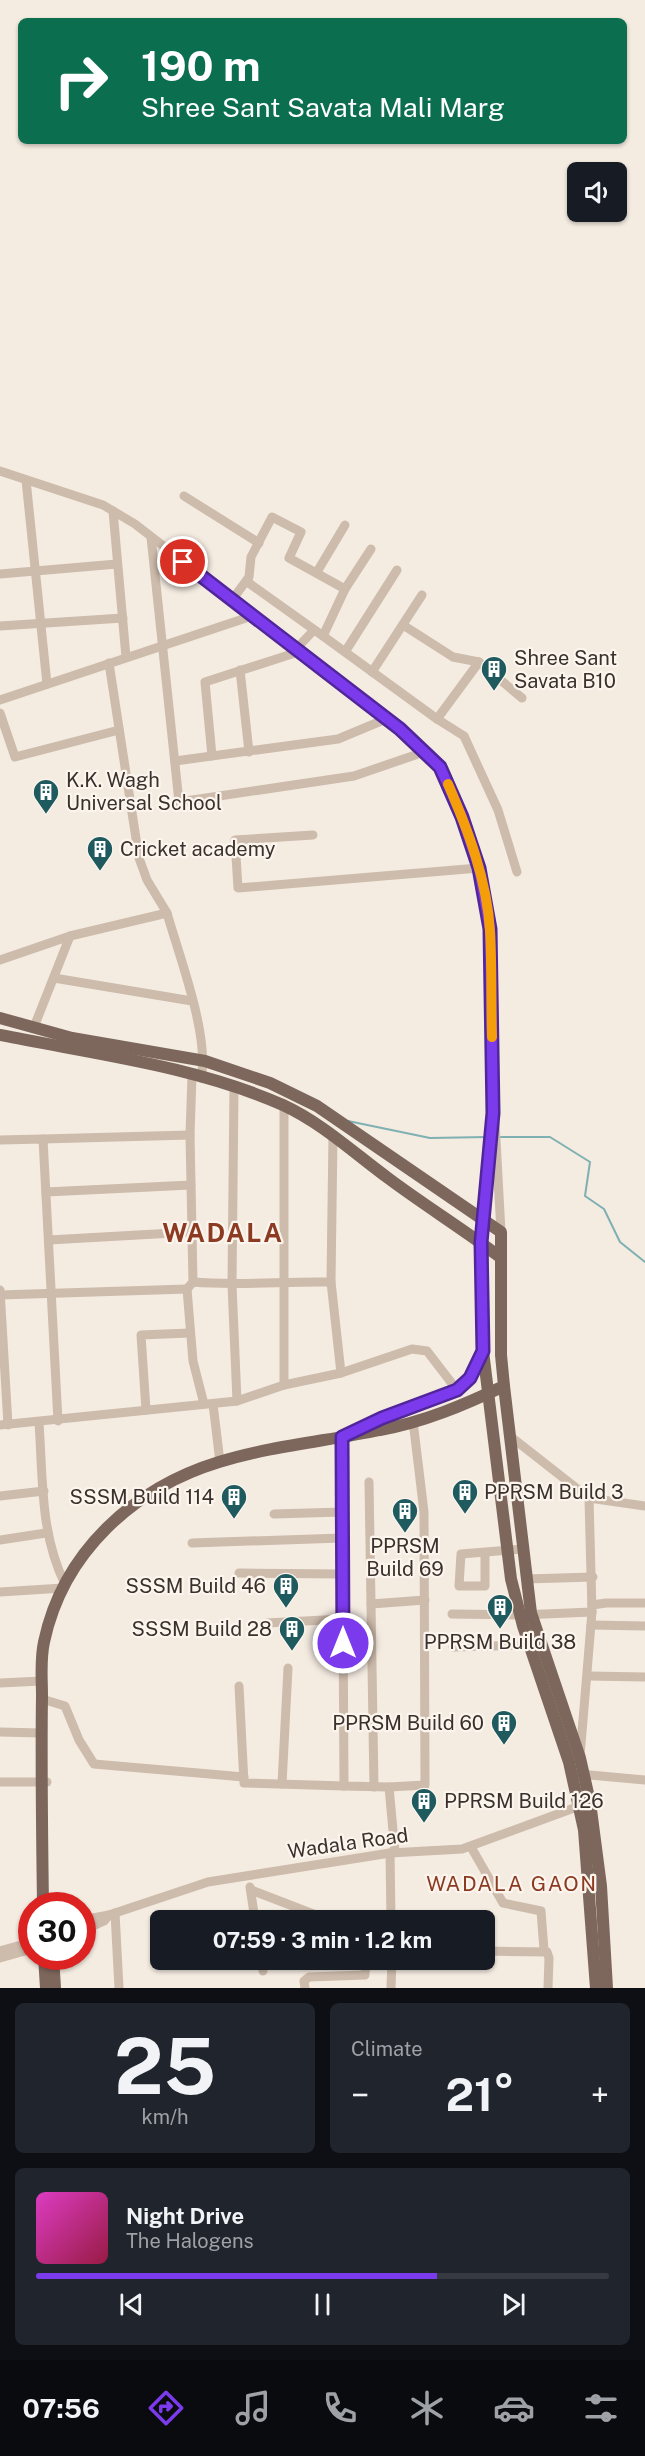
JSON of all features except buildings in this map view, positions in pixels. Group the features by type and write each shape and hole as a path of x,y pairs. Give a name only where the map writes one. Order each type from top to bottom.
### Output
{"main road":[{"path":"0,1018 88,1041 205,1061 270,1083 317,1106 501,1232 501,1355 526,1579 529,1645 578,1774 601,1886 607,1988"},
{"path":"0,1035 197,1077 234,1087 284,1106 333,1135 389,1179 500,1257"},
{"path":"482,1219 483,1351 511,1578 580,1758 578,1774"},
{"path":"342,1437 382,1418 457,1390 470,1378 483,1351"},
{"path":"50,1892 40,1733 44,1644 64,1586 94,1540 121,1514 172,1480 220,1462 413,1422 464,1406 504,1386"},
{"path":"42,1699 45,1710 43,1892"},
{"path":"584,1804 596,1988"},
{"path":"45,1970 46,1988"},
{"path":"54,1970 55,1988"}],"street":[{"path":"0,471 103,505 113,511 151,537 296,651 386,718 440,767 462,817 479,868 490,929 493,1113 482,1219"},
{"path":"26,480 47,684"},
{"path":"184,496 259,543"},
{"path":"113,511 126,657"},
{"path":"232,600 249,577 251,557 272,518 301,532 289,558 345,589"},
{"path":"317,572 345,525"},
{"path":"151,537 179,802 354,776 424,752"},
{"path":"323,636 345,589 371,549"},
{"path":"0,574 117,564"},
{"path":"345,652 397,570"},
{"path":"246,581 464,736 498,810 517,872"},
{"path":"372,672 422,595"},
{"path":"0,700 252,616"},
{"path":"0,626 123,618"},
{"path":"403,625 453,657 479,662 522,698"},
{"path":"212,756 204,682 296,651 314,630"},
{"path":"437,719 479,662"},
{"path":"109,663 139,858 147,879 167,913 192,1001 205,1061 197,1077 190,1135 189,1333 208,1404 220,1462"},
{"path":"240,670 249,752"},
{"path":"0,713 15,757 119,729"},
{"path":"175,761 338,739 386,718"},
{"path":"313,835 235,840 238,888 479,868"},
{"path":"0,960 70,936 167,913"},
{"path":"34,1027 70,936"},
{"path":"54,978 192,1001"},
{"path":"234,1087 232,1285 237,1401"},
{"path":"284,1106 284,1385"},
{"path":"493,1113 497,1136 501,1232"},
{"path":"0,1140 190,1135"},
{"path":"333,1135 331,1282 340,1373"},
{"path":"43,1139 58,1420"},
{"path":"46,1192 191,1185"},
{"path":"49,1240 191,1232"},
{"path":"0,1295 285,1281 331,1282"},
{"path":"0,1290 4,1425 237,1401 284,1385 340,1373 384,1356 412,1349 427,1351 457,1390"},
{"path":"146,1410 141,1335 189,1333"},
{"path":"239,1686 244,1783 374,1787 425,1785 424,1512 413,1422"},
{"path":"0,1592 64,1586 46,1533 39,1423"},
{"path":"510,1436 589,1498 645,1506"},
{"path":"342,1437 344,1786"},
{"path":"369,1482 374,1787"},
{"path":"0,1496 44,1491"},
{"path":"580,1758 589,1676 592,1609 593,1577 589,1498"},
{"path":"274,1514 342,1512"},
{"path":"0,1540 46,1533"},
{"path":"192,1543 342,1538"},
{"path":"485,1553 485,1586 459,1586 461,1554 523,1549"},
{"path":"238,1573 343,1574"},
{"path":"526,1579 593,1577"},
{"path":"371,1604 425,1600"},
{"path":"452,1614 526,1614 592,1609 606,1603 645,1603"},
{"path":"267,1623 343,1619"},
{"path":"591,1625 645,1626"},
{"path":"453,1647 529,1645"},
{"path":"282,1784 288,1668"},
{"path":"589,1676 645,1677"},
{"path":"0,1683 42,1681"},
{"path":"42,1699 65,1706 79,1740 94,1764 244,1777"},
{"path":"0,1732 40,1733"},
{"path":"578,1774 645,1780"},
{"path":"0,1782 44,1782"},
{"path":"389,1787 392,1853 391,1910"},
{"name":"Wadala Road","path":"96,1917 198,1885 392,1853 471,1847 584,1804"},
{"path":"471,1847 503,1903 541,1911 544,1950 549,1958 549,1988"},
{"path":"248,1876 254,1910"},
{"path":"251,1890 303,1910"},
{"path":"112,1914 119,1988"},
{"name":"Wadala Road","path":"96,1925 112,1914"},
{"path":"0,1951 18,1946"},
{"path":"495,1951 544,1950"},
{"path":"0,1958 18,1953"},
{"path":"305,1988 304,1981 309,1977 365,1975 365,1970"},
{"path":"391,1988 392,1970"}],"waterway":[{"path":"348,1121 430,1138 487,1137"},
{"path":"499,1137 550,1137 590,1162 585,1196 604,1209 620,1242 645,1262"}],"slow traffic":[{"path":"448,784 479,868 490,929 492,1037"}],"place":[{"name":"Shree Sant Savata B10","path":"494,692"},
{"name":"K.K. Wagh Universal School","path":"46,815"},
{"name":"Cricket academy","path":"100,872"},
{"name":"PPRSM Build 3","path":"465,1515"},
{"name":"SSSM Build 114","path":"234,1520"},
{"name":"PPRSM Build 69","path":"405,1534"},
{"name":"SSSM Build 46","path":"286,1609"},
{"name":"PPRSM Build 38","path":"500,1630"},
{"name":"SSSM Build 28","path":"292,1652"},
{"name":"PPRSM Build 60","path":"504,1746"},
{"name":"PPRSM Build 126","path":"424,1824"}],"district":[{"name":"WADALA","path":"223,1232"},
{"name":"WADALA GAON","path":"512,1883"}],"route":[{"path":"183,562 400,729 440,767 462,817 479,868 490,929 493,1113 481,1242 483,1351 470,1378 457,1390 422,1405 382,1418 342,1437 343,1643"}]}
